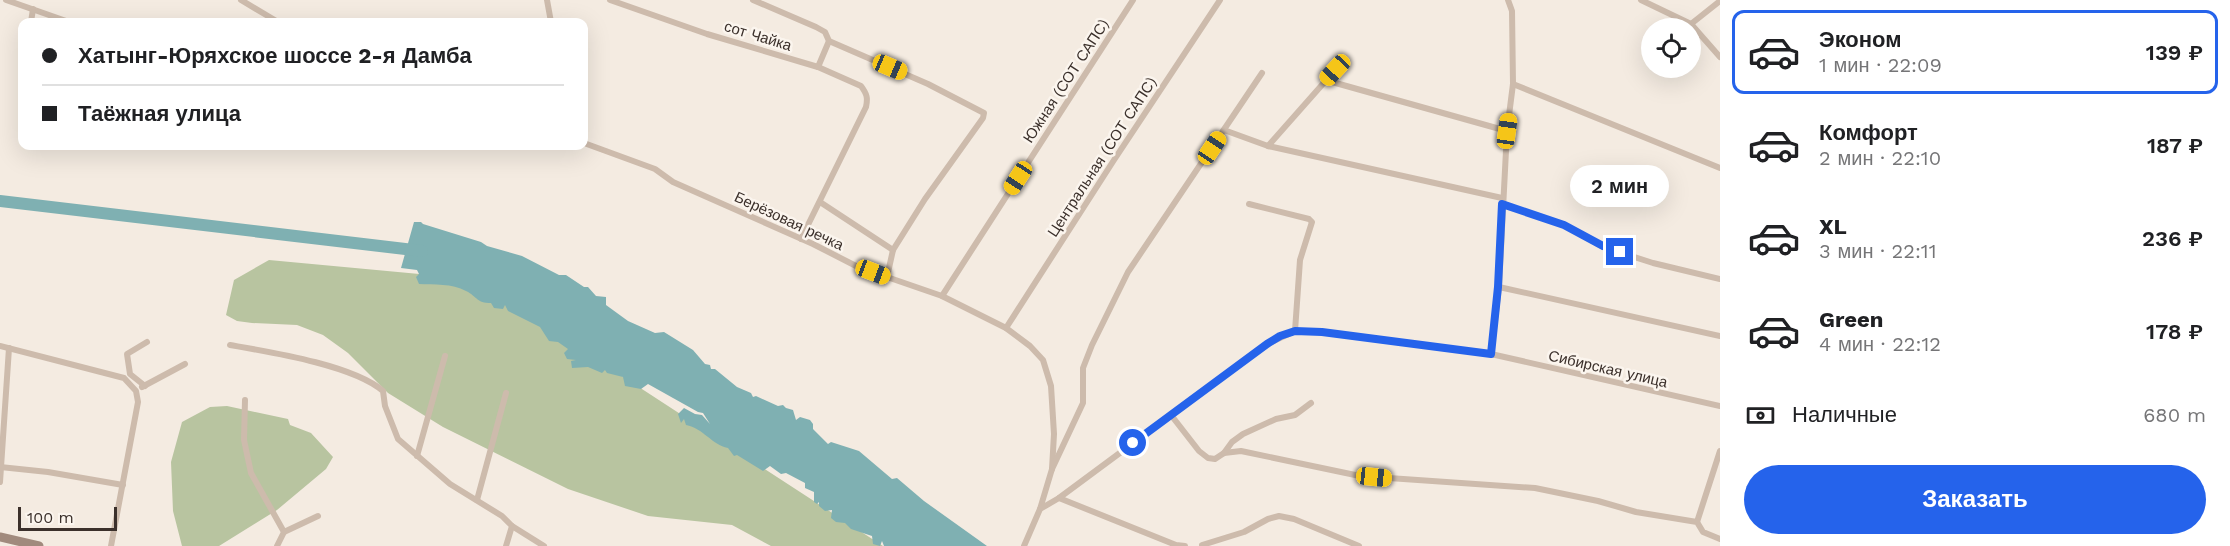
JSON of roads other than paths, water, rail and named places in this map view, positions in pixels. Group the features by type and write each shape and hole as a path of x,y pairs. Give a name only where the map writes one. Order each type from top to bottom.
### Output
{"main road":[{"path":"0,537 39,546"}],"street":[{"path":"6,0 58,18"},
{"path":"241,0 271,18"},
{"path":"547,0 550,18"},
{"name":"сот Чайка","path":"610,0 707,34 818,67 861,87 868,98 866,107 820,202"},
{"path":"753,0 816,27 825,32 829,41 928,84 984,113 983,118 925,199 893,250 887,278"},
{"name":"Южная (СОТ САПС)","path":"942,296 1133,0"},
{"name":"Центральная (СОТ САПС)","path":"1006,328 1220,0"},
{"path":"1491,354 1498,287 1507,131 1513,84 1512,11 1508,0"},
{"path":"1641,0 1678,18"},
{"path":"1699,18 1720,1"},
{"path":"32,18 33,9"},
{"path":"1701,35 1720,57"},
{"path":"818,67 829,41"},
{"path":"1268,146 1344,60"},
{"path":"1024,546 1040,509 1052,469 1083,403 1083,368 1128,272 1262,73"},
{"path":"1325,80 1507,131"},
{"path":"1513,84 1720,168"},
{"path":"1224,130 1268,146 1502,201 1564,225 1613,250 1653,263 1720,279"},
{"name":"Берёзовая речка","path":"588,144 655,169 673,182 858,267 942,296 1006,328 1030,346 1042,360 1046,369 1051,386 1053,410 1052,469"},
{"path":"801,239 820,202 893,250"},
{"path":"1040,509 1059,498 1267,344 1295,331 1300,260 1312,222 1309,219 1249,204"},
{"path":"1498,287 1720,336"},
{"name":"Сибирская улица","path":"1295,331 1357,335 1491,354 1720,406"},
{"path":"145,386 130,374 127,354 147,342"},
{"path":"230,345 285,355 333,368 375,384 383,391 385,406 398,439 450,484 502,516 512,526 544,546"},
{"path":"0,346 124,378 136,391 138,402 111,546"},
{"path":"0,482 9,348"},
{"path":"417,456 445,356"},
{"path":"136,391 185,364"},
{"path":"477,500 506,393"},
{"path":"244,400 244,440 251,473 284,532"},
{"path":"1171,415 1203,455 1215,459 1244,434 1276,419 1295,415 1311,403"},
{"path":"1224,453 1241,451 1254,453 1360,476 1535,488 1598,501 1636,512 1697,522"},
{"path":"1720,451 1697,522 1703,532 1720,540"},
{"path":"1,467 48,472 123,485"},
{"path":"1059,498 1176,545 1185,546"},
{"path":"277,546 284,532 318,516"},
{"path":"1194,546 1203,546 1244,532 1268,519 1279,516 1294,519 1359,546"},
{"path":"506,546 512,526"}],"water":[{"path":"414,222 421,222 522,256 559,275 566,275 584,287 588,287 596,296 606,297 606,305 628,321 655,333 664,332 693,350 705,364 710,365 711,369 715,369 737,387 751,393 753,397 756,396 793,410 796,420 800,417 810,420 813,429 828,444 831,442 859,451 892,479 897,478 924,501 987,546 884,546 882,541 880,546 873,544 872,536 851,529 845,523 836,522 831,518 832,510 825,511 819,506 819,502 817,504 814,502 814,492 805,488 805,483 786,473 781,474 770,466 763,471 737,455 734,456 728,448 686,425 684,419 681,423 678,414 684,408 702,415 710,424 703,413 648,384 641,389 625,386 623,377 607,373 605,370 602,373 588,367 572,368 571,361 576,360 567,359 564,353 568,349 558,342 549,341 540,327 508,311 505,305 503,309 494,308 491,303 480,301 470,293 455,287 419,284 416,277 419,274 417,270 401,268"}],"waterway":[{"path":"0,201 422,251"}]}
